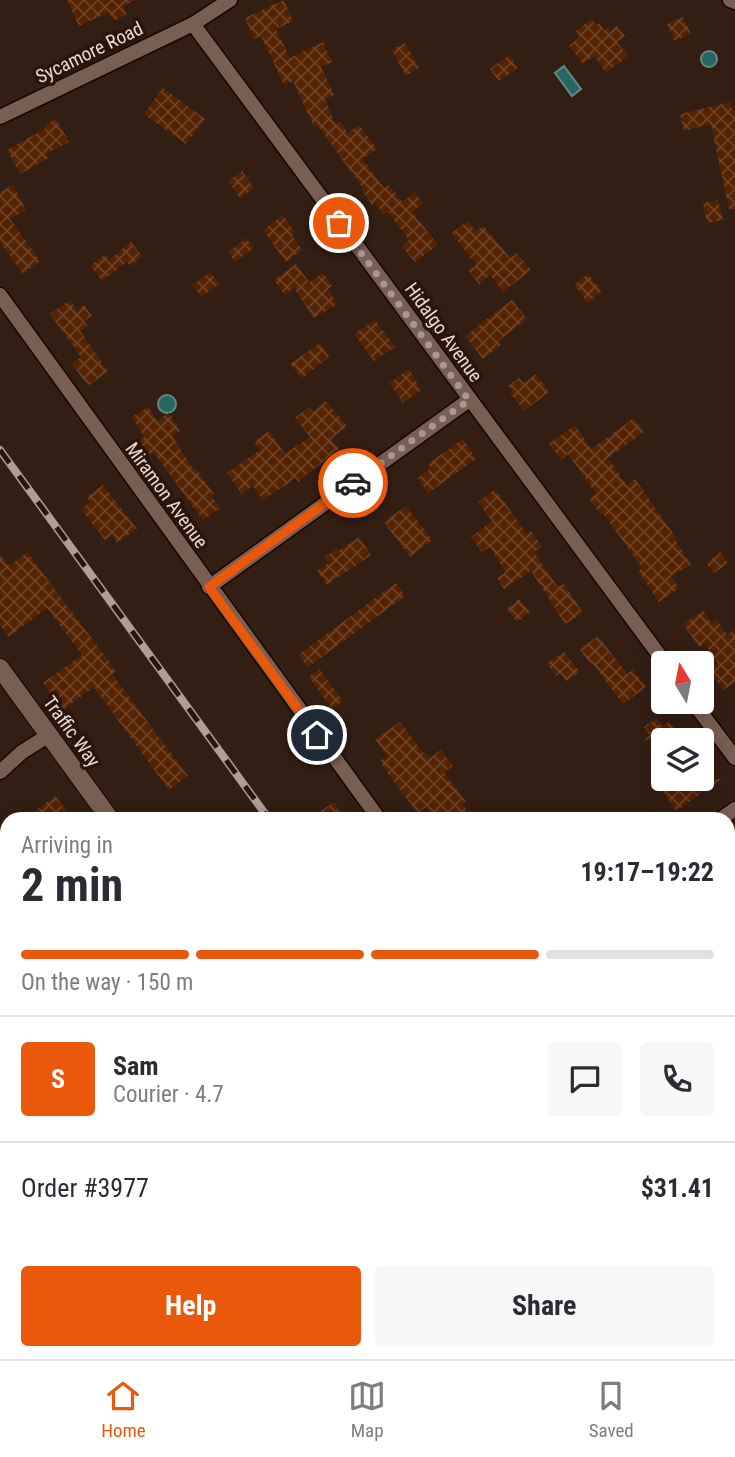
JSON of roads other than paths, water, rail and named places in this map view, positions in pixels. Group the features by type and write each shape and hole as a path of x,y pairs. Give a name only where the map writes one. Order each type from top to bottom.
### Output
{"street":[{"name":"Sycamore Road","path":"0,117 192,24 230,0"},
{"name":"Hidalgo Avenue","path":"192,24 656,651"},
{"name":"Miramon Avenue","path":"0,295 374,812"},
{"path":"209,587 469,400"},
{"name":"Traffic Way","path":"0,668 105,812"},
{"path":"702,714 735,758"},
{"path":"0,772 22,752 49,735"}],"water":[{"path":"706,51 712,51 717,59 715,65 706,67 701,62 701,56"},
{"path":"564,66 581,89 572,96 555,73"},
{"path":"167,395 173,398 176,404 173,410 167,413 161,410 158,404 161,398"}],"railway":[{"path":"0,450 264,812"}]}
